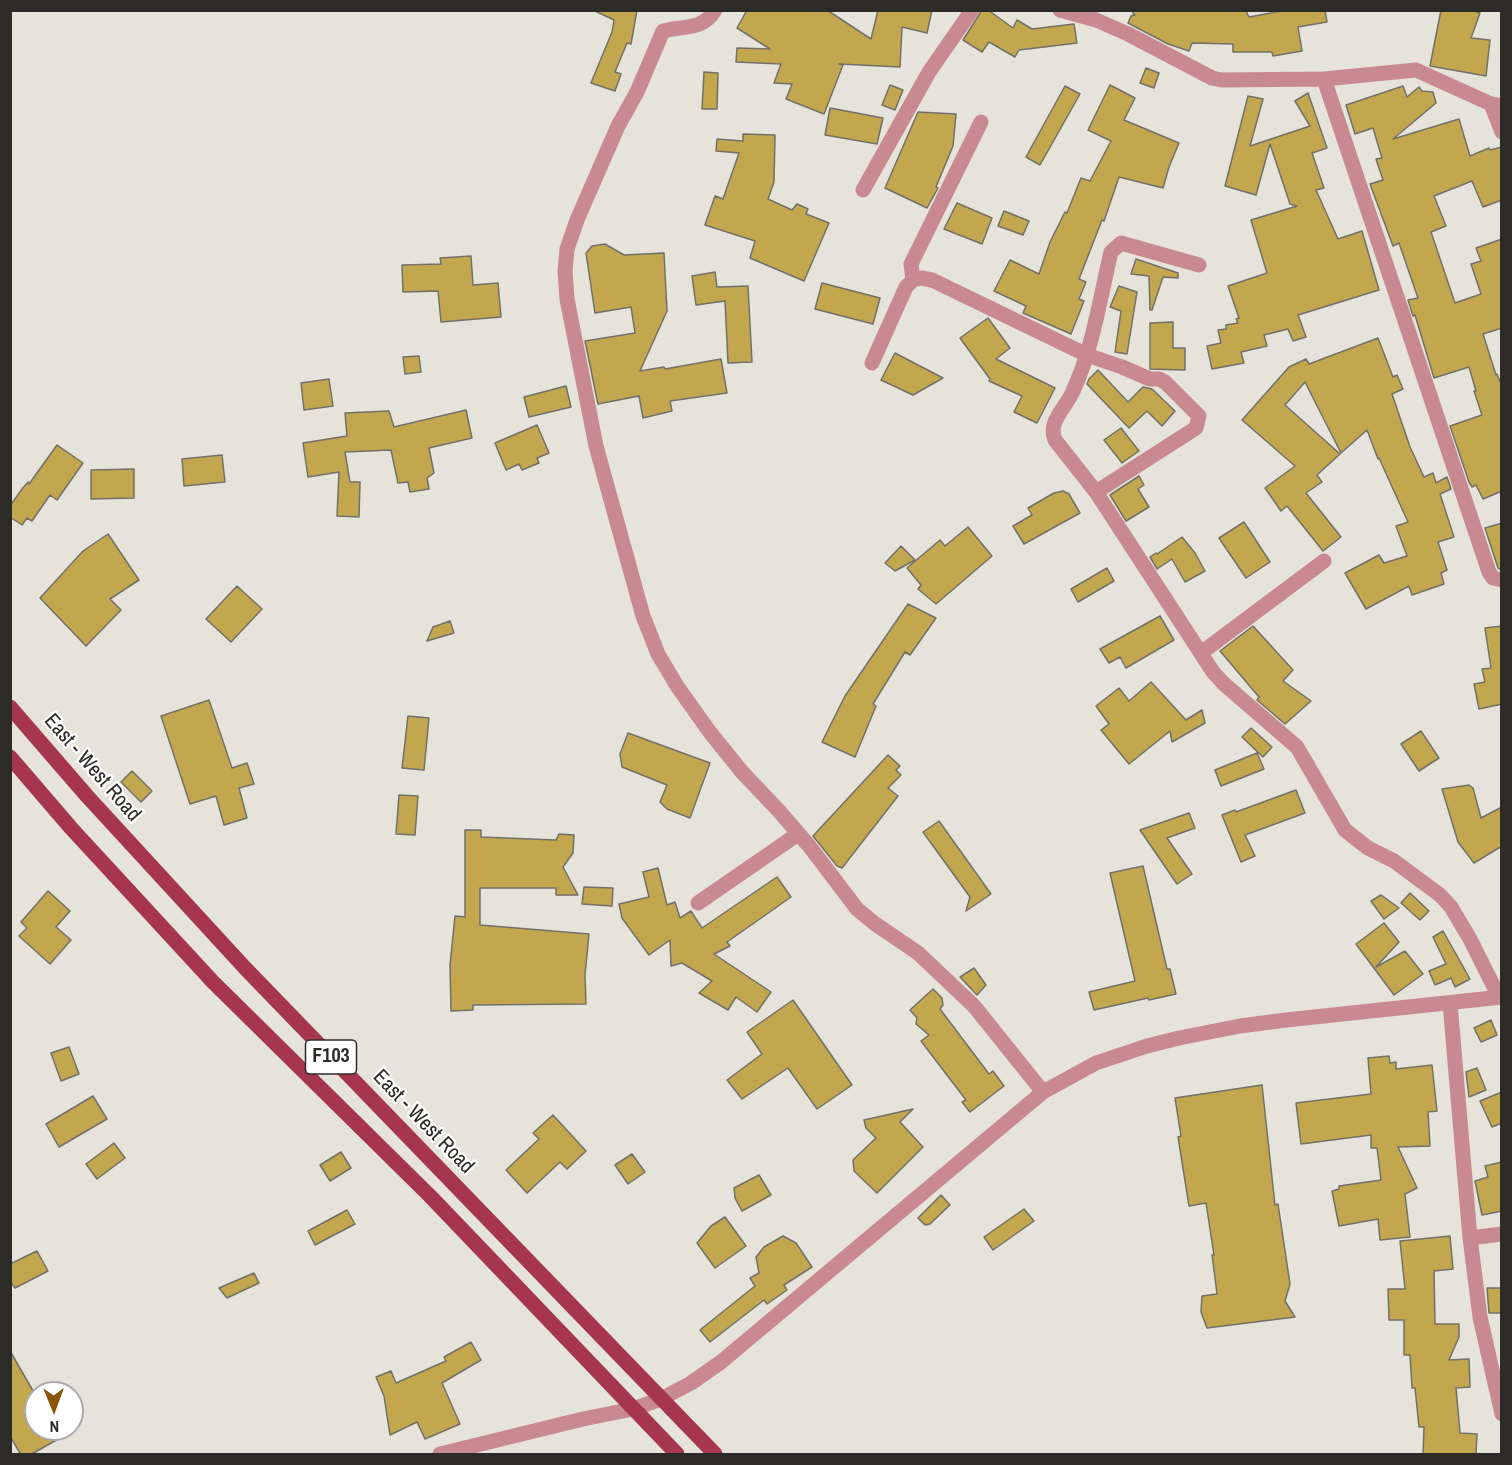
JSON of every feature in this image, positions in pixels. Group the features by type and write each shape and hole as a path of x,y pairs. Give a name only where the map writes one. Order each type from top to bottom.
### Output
{"main road":[{"name":"East - West Road","path":"10,707 94,804 245,968 715,1455"},
{"name":"F103","path":"10,757 71,828 213,982 430,1197 677,1455"}],"street":[{"path":"715,10 709,20 703,24 663,31 567,249 565,271 567,299 596,446 643,616 658,654 677,686 742,772 798,834 857,909 918,953 974,1006 1043,1092"},
{"path":"863,190 929,72 972,10"},
{"path":"1060,10 1096,20 1212,78 1222,80 1324,79 1416,70 1496,105 1502,132"},
{"path":"1324,79 1489,572 1493,578 1502,580"},
{"path":"913,280 911,264 981,122"},
{"path":"440,1455 583,1419 633,1409 661,1399 692,1383 721,1362 1043,1092 1096,1063 1179,1038 1274,1022 1500,997 1470,939 1440,895 1394,861 1368,848 1345,830 1297,747 1224,684 1201,653 1096,492 1052,434 1052,427 1073,392 1087,355 1111,252 1121,243 1199,266"},
{"path":"872,363 906,286 913,280 921,278 940,284 1087,355 1122,366 1150,379 1165,381 1199,416 1196,428 1096,492"},
{"path":"1201,653 1324,561"},
{"path":"698,903 798,834"},
{"path":"1450,1003 1470,1238 1480,1317 1502,1414"},
{"path":"1470,1238 1502,1234"}],"building":[{"path":"593,10 637,10 631,44 627,43 615,72 621,74 615,91 591,83 612,32 614,20"},
{"path":"747,10 827,10 871,39 878,10 932,10 927,33 902,27 900,67 839,64 843,65 824,114 786,99 792,84 774,83 781,64 736,62 737,48 770,49 737,28"},
{"path":"982,10 988,10 1013,28 1017,20 1032,29 1074,24 1077,43 1019,50 1015,57 989,42 982,52 963,40"},
{"path":"1133,10 1246,11 1249,17 1287,10 1325,10 1327,22 1298,27 1302,51 1273,56 1272,52 1233,52 1233,44 1192,43 1189,51 1168,44 1128,23 1131,16 1135,15"},
{"path":"1441,10 1472,10 1480,13 1471,38 1490,40 1486,76 1430,66"},
{"path":"1146,68 1159,73 1154,88 1140,83"},
{"path":"704,72 718,73 717,109 702,109"},
{"path":"890,85 903,90 895,110 882,105"},
{"path":"1110,85 1135,98 1124,120 1179,143 1163,188 1119,177 1104,221 1102,220 1079,279 1086,282 1079,299 1084,301 1071,334 1023,313 1026,306 994,291 1010,260 1039,274 1050,242 1065,212 1067,213 1081,178 1090,181 1111,141 1088,130"},
{"path":"1065,86 1080,94 1040,165 1026,157"},
{"path":"1403,86 1407,97 1419,87 1422,91 1433,92 1436,103 1393,139 1459,119 1470,156 1489,148 1490,150 1502,147 1502,200 1483,207 1472,181 1434,196 1446,226 1431,232 1455,303 1481,294 1471,264 1481,261 1476,248 1502,239 1502,328 1483,334 1496,375 1502,386 1502,491 1483,499 1476,485 1472,487 1469,482 1450,426 1482,415 1469,367 1434,378 1415,315 1413,316 1408,300 1418,298 1399,243 1393,246 1370,184 1383,180 1376,159 1382,158 1373,128 1355,134 1346,105"},
{"path":"1308,93 1327,148 1312,153 1324,188 1316,190 1338,239 1362,231 1379,290 1298,315 1306,337 1293,341 1288,329 1264,335 1267,346 1241,352 1244,363 1212,369 1207,346 1221,343 1218,330 1226,329 1226,325 1238,323 1236,319 1239,318 1228,286 1267,273 1251,220 1297,206 1290,204 1270,144 1256,195 1225,186 1248,96 1263,99 1250,146 1310,126 1295,101"},
{"path":"830,108 883,118 877,144 825,135"},
{"path":"918,112 956,114 953,146 936,187 938,188 927,208 885,188"},
{"path":"743,134 775,135 774,182 768,199 792,210 797,204 808,209 806,214 829,223 804,281 750,258 755,241 705,225 715,196 723,199 739,153 716,151 717,139 743,141"},
{"path":"957,203 992,218 982,244 944,229"},
{"path":"1004,211 1029,221 1023,235 998,226"},
{"path":"605,244 624,255 664,253 667,311 640,371 721,359 727,393 670,401 672,411 643,418 639,396 598,404 585,341 635,333 631,307 595,313 586,253 592,246"},
{"path":"471,256 473,285 498,283 501,317 441,322 438,291 403,292 402,265 441,264 440,258"},
{"path":"1136,259 1178,273 1178,278 1163,277 1152,310 1150,310 1149,276 1131,274"},
{"path":"715,272 717,287 748,286 752,362 728,363 725,301 696,305 692,276"},
{"path":"822,283 880,298 873,324 815,309"},
{"path":"1119,286 1137,292 1127,354 1115,352 1121,311 1110,307"},
{"path":"988,318 1010,348 996,359 1055,388 1037,423 1014,412 1022,396 989,381 990,379 960,338"},
{"path":"1173,322 1173,348 1185,348 1185,370 1150,369 1150,323"},
{"path":"1378,338 1393,377 1397,375 1403,389 1392,394 1410,447 1424,477 1433,473 1436,483 1447,477 1451,489 1440,494 1454,537 1438,542 1447,570 1441,573 1444,584 1412,595 1409,586 1366,609 1345,573 1379,555 1384,563 1407,556 1396,526 1408,522 1367,430 1341,453 1305,382 1285,405 1340,454 1317,475 1322,482 1306,493 1341,537 1323,551 1287,506 1281,511 1265,488 1295,466 1242,420 1289,367 1306,359 1309,364"},
{"path":"895,353 943,378 913,395 881,380"},
{"path":"419,356 421,372 405,374 403,357"},
{"path":"1098,370 1128,402 1143,387 1152,389 1175,411 1162,426 1147,411 1129,428 1087,384"},
{"path":"329,379 333,406 304,410 301,383"},
{"path":"566,386 571,407 529,417 524,397"},
{"path":"466,410 472,438 429,448 434,473 427,478 429,489 410,492 408,482 398,483 391,450 345,452 350,482 360,482 359,517 337,516 339,472 308,477 303,443 347,436 345,413 389,411 394,427"},
{"path":"537,425 549,453 537,458 539,463 522,470 519,464 506,470 495,443"},
{"path":"1121,428 1139,451 1122,463 1104,440"},
{"path":"57,445 83,463 57,500 50,495 32,521 27,518 22,525 10,517 10,506"},
{"path":"222,455 225,482 184,486 182,459"},
{"path":"134,469 134,498 91,499 91,470"},
{"path":"1139,476 1144,485 1138,489 1149,507 1126,521 1110,495"},
{"path":"1063,491 1069,494 1080,513 1024,544 1013,526 1032,515 1028,508 1054,493"},
{"path":"1244,522 1270,562 1246,578 1219,538"},
{"path":"1502,523 1502,570 1498,568 1485,528"},
{"path":"968,527 992,556 936,604 918,589 921,585 907,568 940,540 945,546"},
{"path":"108,534 139,580 110,599 121,610 86,646 40,598 83,551"},
{"path":"1182,537 1195,553 1205,571 1185,582 1172,559 1157,569 1150,557"},
{"path":"901,546 915,560 895,571 885,563"},
{"path":"1107,568 1114,581 1078,602 1071,589"},
{"path":"237,586 262,609 231,642 206,619"},
{"path":"908,604 936,618 910,655 905,652 873,704 876,706 855,757 822,742 845,696"},
{"path":"1160,616 1174,640 1126,668 1120,657 1109,663 1100,649"},
{"path":"450,621 454,633 427,641 433,627"},
{"path":"1253,626 1293,670 1283,681 1311,701 1285,724 1257,700 1259,697 1220,651"},
{"path":"1502,626 1502,704 1479,709 1474,684 1485,682 1482,669 1491,668 1485,628"},
{"path":"1151,682 1186,720 1202,710 1205,723 1172,742 1170,731 1129,764 1101,730 1109,724 1096,706 1119,688 1129,701"},
{"path":"209,700 232,768 247,763 254,784 239,788 247,818 224,825 216,796 190,804 161,716"},
{"path":"408,716 429,718 424,770 402,768"},
{"path":"1251,728 1272,747 1263,757 1242,737"},
{"path":"1421,731 1439,758 1419,771 1401,744"},
{"path":"628,733 710,763 690,818 667,809 660,802 667,785 622,767 620,754"},
{"path":"1257,753 1264,769 1221,786 1215,770"},
{"path":"888,755 900,766 896,770 901,775 888,788 898,796 842,868 837,866 813,836"},
{"path":"132,771 152,791 141,802 121,782"},
{"path":"1469,785 1473,788 1481,818 1502,807 1502,846 1474,863 1458,842 1442,789"},
{"path":"1296,790 1305,813 1245,835 1255,856 1241,862 1222,815"},
{"path":"399,795 418,796 415,835 396,834"},
{"path":"1189,813 1195,828 1167,838 1192,874 1177,884 1140,830"},
{"path":"939,821 991,894 966,911 970,897 923,832"},
{"path":"465,830 481,830 481,837 556,840 559,834 574,835 573,853 563,867 578,895 556,895 556,888 480,888 480,925 589,934 585,975 586,1004 473,1005 473,1010 451,1011 450,965 455,916 465,917"},
{"path":"1143,866 1167,969 1170,969 1176,994 1094,1010 1089,992 1135,981 1110,873"},
{"path":"658,868 667,905 675,902 680,918 691,911 702,928 777,877 791,897 727,942 730,946 714,954 771,992 757,1012 736,997 728,1010 699,993 712,981 682,963 671,966 670,940 649,955 622,918 619,904 649,897 643,872"},
{"path":"584,887 613,888 612,906 582,904"},
{"path":"48,891 70,911 56,927 71,940 50,964 19,936 27,928 21,922"},
{"path":"1410,893 1429,911 1420,920 1401,903"},
{"path":"1381,895 1399,908 1384,919 1371,901"},
{"path":"1384,923 1399,942 1376,967 1405,951 1423,974 1394,995 1356,944"},
{"path":"1443,931 1470,979 1455,987 1451,978 1435,985 1429,971 1446,964 1433,937"},
{"path":"974,968 986,985 977,995 960,977"},
{"path":"933,989 942,998 943,1005 940,1009 989,1074 993,1071 1004,1086 970,1112 962,1102 966,1100 921,1041 929,1035 916,1024 917,1018 910,1010"},
{"path":"793,1000 852,1085 817,1109 788,1068 742,1099 727,1080 762,1054 747,1032"},
{"path":"1491,1020 1497,1035 1481,1042 1474,1028"},
{"path":"69,1047 79,1074 61,1081 51,1053"},
{"path":"1389,1056 1390,1063 1396,1062 1396,1069 1432,1065 1437,1111 1428,1112 1430,1146 1398,1147 1417,1188 1405,1194 1410,1237 1380,1240 1378,1219 1339,1226 1332,1191 1339,1189 1339,1186 1381,1180 1377,1148 1371,1148 1371,1135 1301,1144 1296,1103 1371,1094 1368,1058"},
{"path":"1477,1068 1486,1090 1469,1097 1466,1072"},
{"path":"1262,1085 1275,1205 1278,1204 1290,1284 1285,1301 1295,1317 1207,1328 1201,1312 1202,1296 1217,1294 1212,1255 1214,1255 1206,1203 1189,1206 1178,1137 1181,1136 1175,1098"},
{"path":"1502,1092 1502,1123 1492,1127 1480,1101"},
{"path":"93,1096 107,1119 59,1147 46,1124"},
{"path":"913,1109 900,1122 923,1147 877,1193 854,1171 853,1160 876,1138 866,1128 864,1120"},
{"path":"553,1115 586,1151 567,1169 560,1162 527,1193 506,1170 539,1139 533,1133"},
{"path":"114,1143 125,1158 97,1179 86,1164"},
{"path":"341,1152 351,1168 330,1181 320,1165"},
{"path":"632,1154 645,1172 628,1184 615,1165"},
{"path":"1502,1162 1502,1211 1482,1215 1475,1181 1488,1177 1485,1166"},
{"path":"759,1175 771,1195 742,1211 735,1198 734,1188"},
{"path":"941,1195 950,1205 930,1224 925,1225 918,1218"},
{"path":"1024,1209 1034,1221 993,1250 984,1237"},
{"path":"347,1210 355,1224 315,1245 308,1231"},
{"path":"725,1217 746,1246 715,1268 697,1243 711,1226"},
{"path":"783,1236 796,1243 812,1267 784,1285 787,1290 767,1304 764,1300 710,1342 700,1330 755,1286 750,1278 759,1273 756,1257 764,1247"},
{"path":"1450,1236 1453,1269 1434,1271 1435,1324 1459,1324 1459,1337 1449,1360 1469,1359 1470,1387 1456,1388 1460,1433 1477,1434 1476,1455 1423,1455 1424,1427 1419,1427 1415,1388 1412,1388 1410,1355 1404,1355 1404,1320 1389,1320 1388,1289 1405,1289 1400,1241"},
{"path":"37,1251 48,1271 15,1288 10,1281 10,1264"},
{"path":"254,1273 259,1283 227,1298 219,1288"},
{"path":"1487,1288 1502,1288 1502,1313 1489,1313"},
{"path":"471,1342 481,1360 442,1383 460,1424 425,1439 417,1422 390,1435 384,1396 376,1377 391,1371 396,1383 446,1361 444,1357"},
{"path":"10,1351 27,1381 24,1381 24,1441 55,1441 30,1455 21,1455 10,1436"}]}
